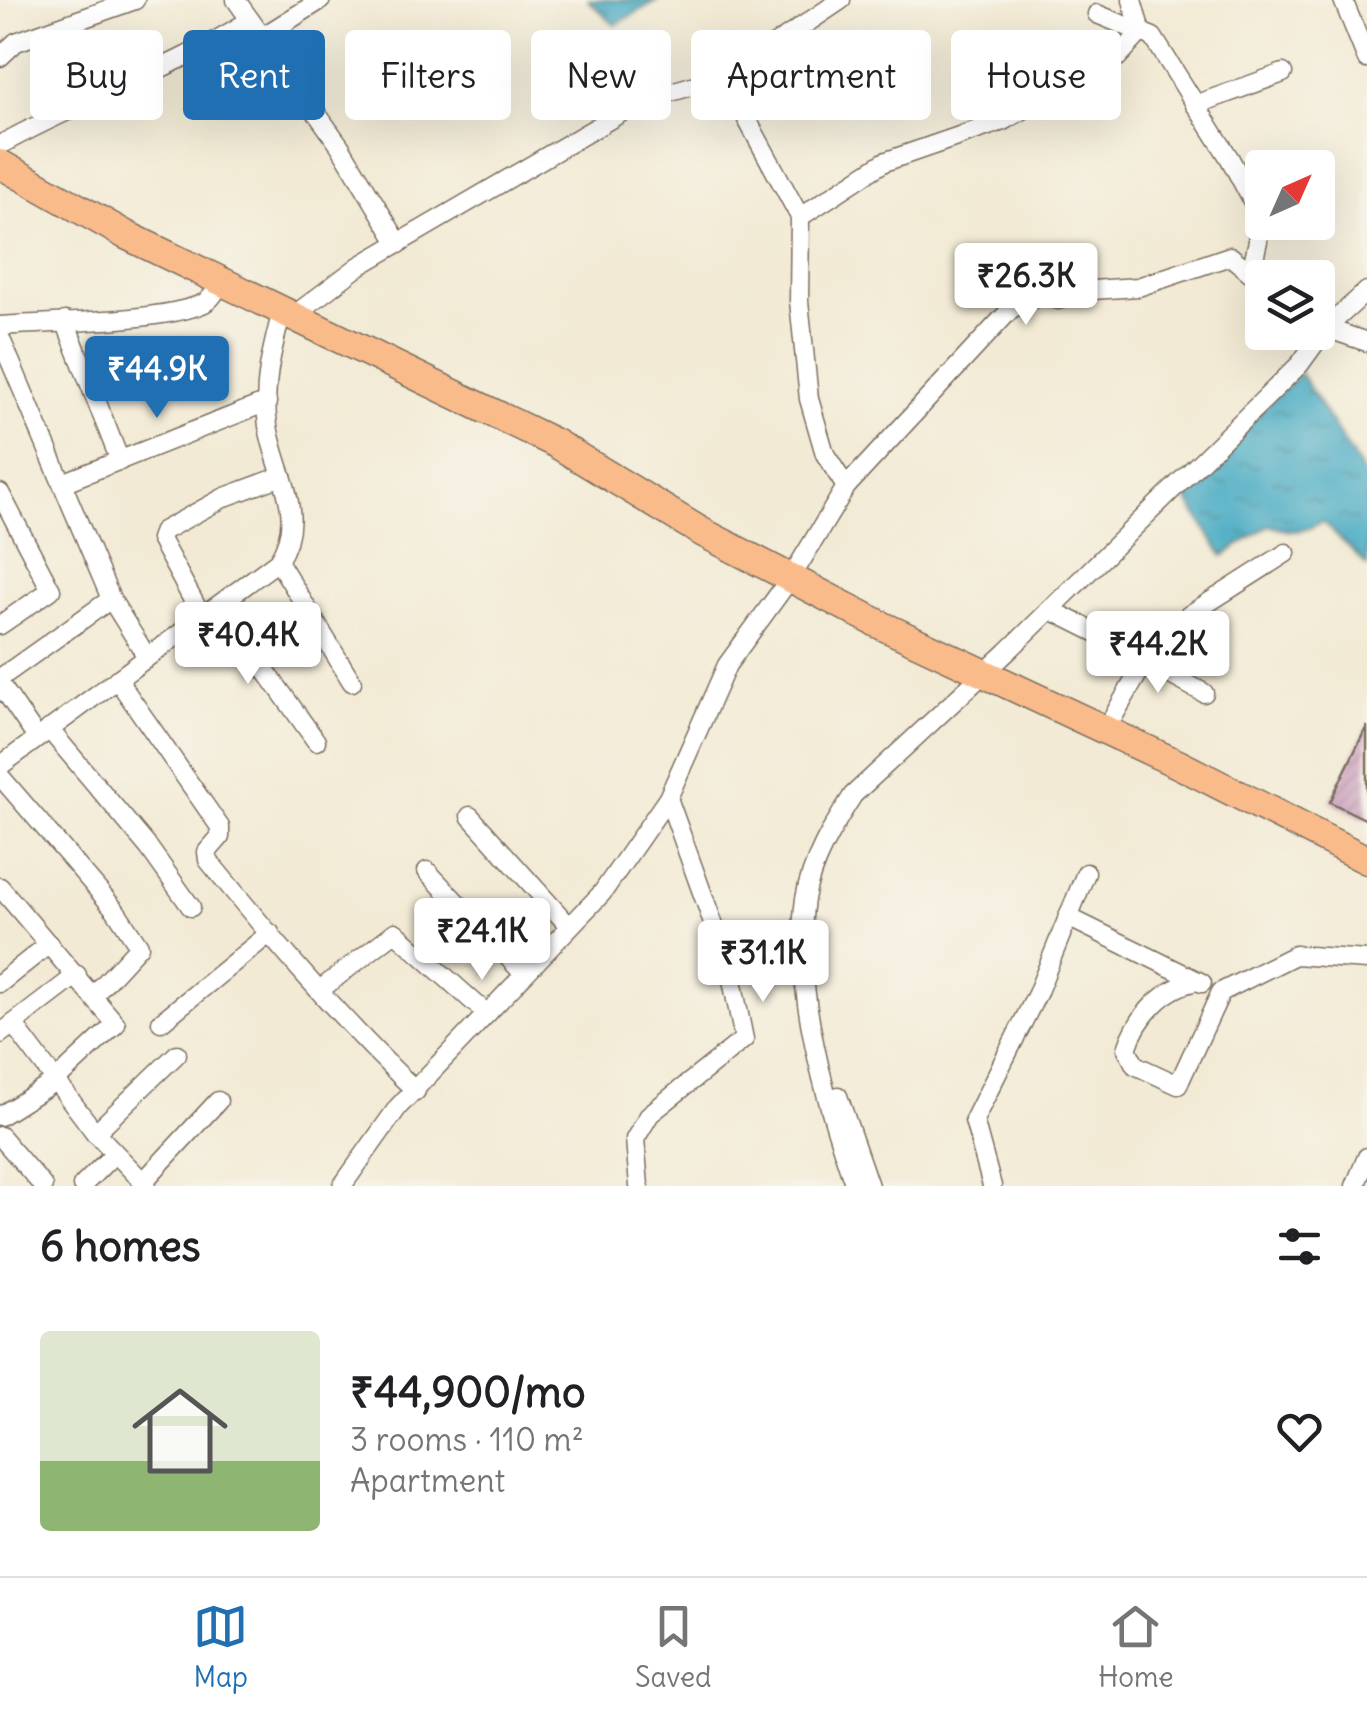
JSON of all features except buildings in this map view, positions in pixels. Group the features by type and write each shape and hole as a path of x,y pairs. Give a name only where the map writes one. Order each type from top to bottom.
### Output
{"highway":[{"path":"0,147 294,311 555,443 700,531 796,570 988,670 1367,844"},
{"path":"0,164 126,235 294,311"},
{"path":"1109,724 1367,860"}],"street":[{"path":"0,57 16,42 135,0"},
{"path":"236,0 257,30"},
{"path":"273,30 321,0"},
{"path":"795,30 841,0"},
{"path":"1132,0 1141,32"},
{"path":"1342,0 1367,59"},
{"path":"1096,14 1121,20 1153,37 1163,49 1254,204 1257,260"},
{"path":"0,147 52,116 105,97 201,51 250,20"},
{"path":"800,218 884,162 1003,121 1118,57 1141,32"},
{"path":"1194,106 1283,73"},
{"path":"0,766 278,561 294,515 282,476 265,377 294,311 398,244 644,100 691,86"},
{"path":"321,120 398,244"},
{"path":"747,120 800,218 799,301 809,399 825,454 846,488"},
{"path":"342,1186 398,1106 602,893 668,798 727,665 796,570 846,488 1011,309 1040,295 1058,300 1092,290 1138,287 1217,257 1230,256 1245,268"},
{"path":"0,326 199,306 212,298 222,281"},
{"path":"1335,316 1367,291"},
{"path":"65,321 120,460"},
{"path":"1335,331 1367,342"},
{"path":"0,337 111,599 147,657"},
{"path":"855,1186 818,1067 801,948 806,896 824,844 853,795 988,670 1300,364 1308,350"},
{"path":"64,482 267,402"},
{"path":"202,617 160,539 164,531 226,497 282,476"},
{"path":"0,493 51,590 0,623"},
{"path":"1109,724 1148,658 1189,615 1286,553"},
{"path":"278,561 352,682"},
{"path":"111,599 0,681 149,848 190,907"},
{"path":"219,604 316,742"},
{"path":"1049,609 1148,658 1154,666 1204,694"},
{"path":"117,679 220,827 220,837 207,852 208,860 322,989 344,1022 416,1091"},
{"path":"0,776 116,911 139,946 94,995"},
{"path":"639,1186 635,1139 650,1114 744,1039 730,970 668,798"},
{"path":"470,816 568,925"},
{"path":"427,871 523,973"},
{"path":"992,1186 974,1120 1037,994 1086,873"},
{"path":"0,887 94,995 115,1029 54,1082 0,1116"},
{"path":"1068,917 1221,992"},
{"path":"322,989 395,932 487,1014"},
{"path":"161,1022 270,933"},
{"path":"0,983 49,944"},
{"path":"1198,981 1163,997 1136,1022 1127,1049 1135,1065 1178,1085 1221,992 1295,955 1367,960"},
{"path":"77,975 6,1029 95,1133 145,1184 218,1102"},
{"path":"818,1050 869,1186"},
{"path":"95,1133 177,1054"},
{"path":"0,1136 43,1186"},
{"path":"82,1186 114,1154"},
{"path":"1355,1186 1367,1157"}],"water":[{"path":"588,0 658,0 615,25"},
{"path":"1300,373 1367,479 1367,566 1322,521 1296,530 1269,525 1223,556 1181,490"}]}
